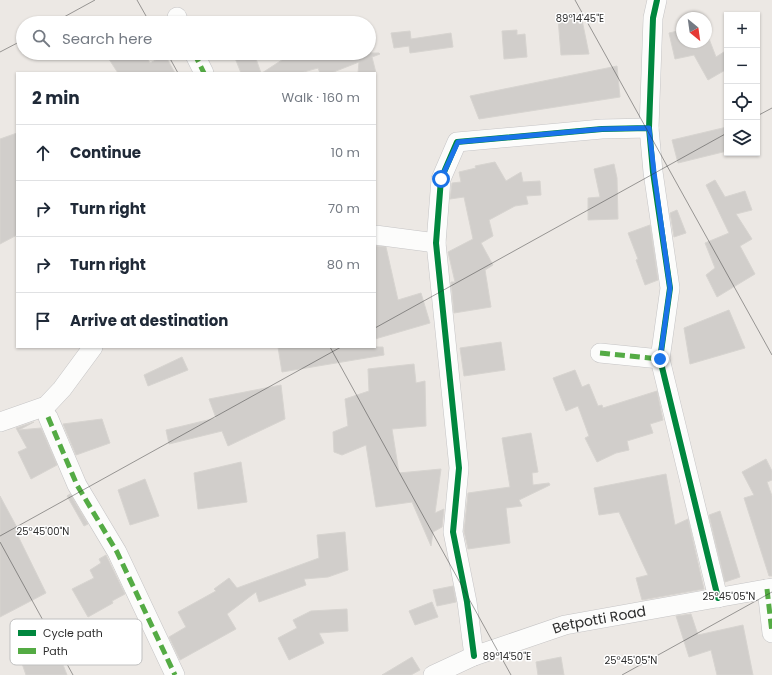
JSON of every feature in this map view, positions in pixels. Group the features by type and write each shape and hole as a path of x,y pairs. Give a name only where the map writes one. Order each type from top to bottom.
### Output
{"street":[{"path":"657,0 653,18 649,128 670,288 660,359 718,598"},
{"path":"198,60 204,72"},
{"path":"474,656 467,602 453,532 459,468 436,243 441,179 458,142 602,129 649,128"},
{"path":"376,235 436,243"},
{"path":"0,422 46,406 62,389 92,348"},
{"path":"600,353 660,359"},
{"path":"48,417 77,485 117,552 175,675"},
{"path":"769,589 772,633"},
{"name":"Betpotti Road","path":"433,675 474,656 565,625 769,589"}],"building":[{"path":"581,15 589,54 561,55 558,18"},
{"path":"517,30 517,35 525,34 527,57 504,59 502,31"},
{"path":"410,31 411,39 451,33 453,47 410,53 409,46 394,48 391,33"},
{"path":"676,31 676,48 712,48 712,47 716,57 724,52 724,71 708,80 694,55 675,59 669,33"},
{"path":"110,60 148,60 150,63 156,60 168,60 174,72 117,72"},
{"path":"236,60 256,60 261,72 241,72"},
{"path":"282,60 373,60 376,72 358,72 359,62 334,72 320,72 318,68 304,72 264,72"},
{"path":"617,66 620,97 479,119 470,96"},
{"path":"724,128 724,152 678,163 672,140"},
{"path":"16,133 16,236 0,244 0,139"},
{"path":"495,162 506,181 521,172 523,182 540,181 541,195 526,196 528,204 515,206 489,220 493,236 481,243 493,265 485,270 491,307 454,313 451,282 455,282 448,252 473,239 464,197 450,199 452,183 461,182 459,172 476,168 475,166"},
{"path":"614,164 617,178 618,219 588,220 588,198 600,197 594,169"},
{"path":"715,180 725,197 745,191 752,210 736,214 752,239 740,246 755,274 717,297 706,275 715,268 705,243 729,233 706,185"},
{"path":"677,210 686,233 674,237 670,213"},
{"path":"650,225 658,280 645,285 636,260 638,259 628,233"},
{"path":"376,246 386,247 398,300 421,293 430,323 376,339"},
{"path":"729,310 745,348 690,364 684,328"},
{"path":"501,342 505,370 464,376 460,348"},
{"path":"383,347 384,355 282,372 278,348"},
{"path":"182,357 188,370 148,386 144,375"},
{"path":"414,364 416,383 425,381 426,426 392,429 399,473 441,469 435,513 444,509 442,527 433,532 431,546 412,502 376,507 366,445 342,455 334,452 333,432 348,426 345,399 369,391 368,369"},
{"path":"575,370 582,387 589,384 598,406 602,405 603,408 657,391 663,420 650,424 653,433 627,441 629,450 616,453 597,462 585,438 589,436 578,406 566,411 553,378"},
{"path":"281,385 285,419 228,446 222,431 169,444 166,430 216,418 209,399"},
{"path":"102,419 110,443 76,455 63,424"},
{"path":"34,422 19,430 41,428 57,465 31,479 18,452 27,448 16,428"},
{"path":"531,433 538,472 532,473 533,485 549,483 550,485 519,500 522,506 506,508 510,543 468,549 464,531 468,493 510,487 502,438"},
{"path":"766,459 772,471 772,480 767,482 772,496 772,576 769,576 744,498 754,495 742,472"},
{"path":"241,462 247,502 198,509 194,473"},
{"path":"666,474 675,525 688,519 704,589 642,600 636,578 648,575 619,512 599,515 594,488"},
{"path":"145,479 159,516 130,525 118,490"},
{"path":"70,494 88,524 84,526 67,496"},
{"path":"0,496 20,533 17,534 46,593 0,617"},
{"path":"720,511 740,577 725,582 709,515"},
{"path":"345,532 348,570 328,577 304,579 306,585 259,602 256,592 227,614 236,629 180,660 169,637 186,627 178,612 216,591 214,589 229,578 237,588 319,558 317,535"},
{"path":"106,555 125,594 112,601 113,603 88,617 72,589 94,578 90,570 101,563 99,559"},
{"path":"453,586 456,602 437,606 433,590"},
{"path":"432,602 438,617 415,625 409,611"},
{"path":"347,609 348,631 319,633 324,643 289,660 278,638 297,628 293,620 311,611"},
{"path":"691,614 698,635 743,625 753,675 717,675 711,650 689,657 676,616"},
{"path":"412,657 420,670 411,675 382,675"},
{"path":"561,657 564,675 538,675 536,662"},
{"path":"23,665 63,665 67,675 26,675"}],"marked path":[{"path":"198,60 204,72"},
{"path":"600,353 660,359"},
{"path":"48,417 77,485 117,552 175,675"},
{"path":"767,589 772,633"}],"cycle path":[{"path":"657,0 653,18 649,128 653,172 670,288 660,359 718,598"},
{"path":"474,656 467,602 453,532 459,468 436,243 441,179 457,142 602,129 649,128"}],"route":[{"path":"441,179 458,142 602,129 649,128 670,288 660,359"}]}
